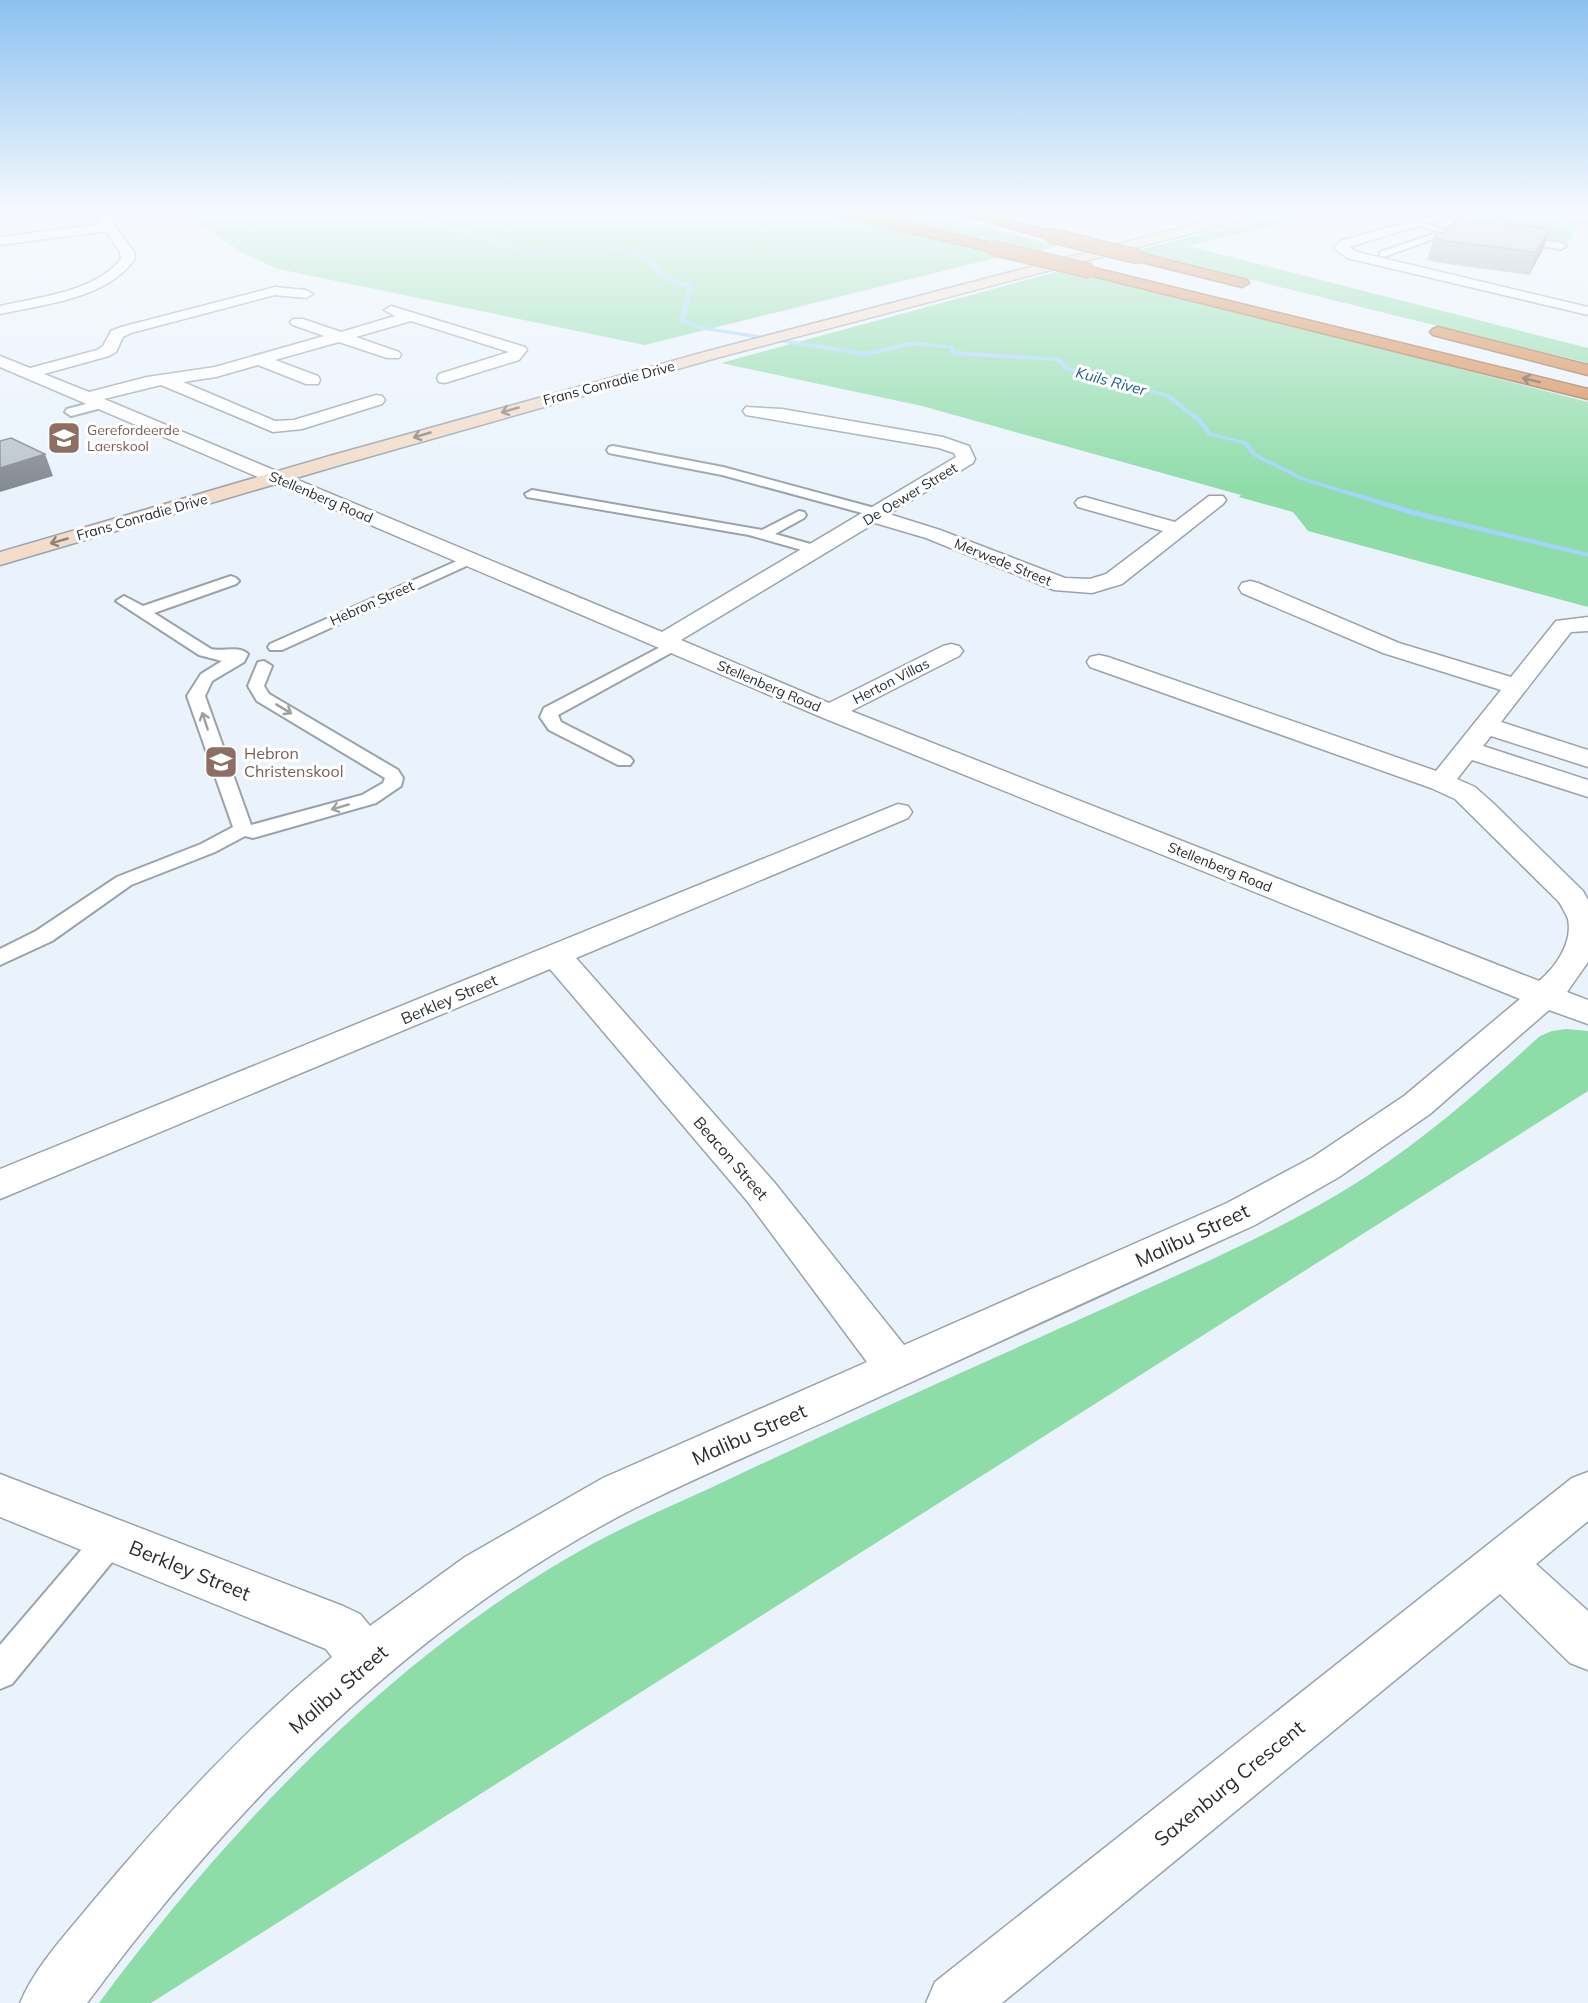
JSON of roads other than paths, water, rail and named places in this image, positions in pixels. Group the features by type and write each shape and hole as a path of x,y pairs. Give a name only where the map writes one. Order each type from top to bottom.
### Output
{"highway":[{"path":"1230,305 1588,394"},
{"path":"1423,329 1588,370"}],"street":[{"path":"0,310 17,305"},
{"path":"28,373 103,353 110,349 116,334 126,330 220,305"},
{"name":"Frans Conradie Drive","path":"0,540 251,467 847,305"},
{"name":"Frans Conradie Drive","path":"0,559 455,426 898,305"},
{"path":"1565,305 1588,311"},
{"path":"380,307 519,350 513,357 445,378"},
{"path":"94,401 130,386 206,374 412,316"},
{"path":"298,322 393,355"},
{"path":"259,360 312,380"},
{"name":"Stellenberg Road","path":"0,361 830,712 1588,1013"},
{"path":"164,380 273,427 296,425 375,400"},
{"name":"De Oewer Street","path":"667,644 816,550 965,461 964,453 943,443 782,414 752,411"},
{"name":"Merwede Street","path":"875,514 933,534 1054,583 1077,587 1101,584 1114,579 1216,500"},
{"path":"1085,503 1178,529"},
{"path":"1250,588 1391,648 1518,687"},
{"path":"1441,782 1564,626 1574,623 1588,624"},
{"name":"Herton Villas","path":"830,712 951,651"},
{"path":"1099,662 1441,782 1473,800 1565,889 1583,919 1585,939 1562,979 1544,996"},
{"path":"1487,726 1588,759"},
{"path":"1468,750 1588,789"},
{"name":"Berkley Street","path":"0,1185 898,812"},
{"name":"Beacon Street","path":"556,955 762,1192 897,1368"},
{"name":"Malibu Street","path":"50,2003 81,1961 162,1865 236,1784 315,1707 463,1587 560,1525 639,1484 1241,1214 1326,1167 1417,1105 1544,996"},
{"name":"Saxenburg Crescent","path":"957,2003 1588,1493"},
{"name":"Berkley Street","path":"0,1495 343,1631 368,1662"},
{"path":"1502,1563 1588,1645"}],"lane":[{"path":"71,412 94,401"},
{"path":"614,450 723,471 875,514"},
{"path":"532,494 764,534 816,550"},
{"path":"764,534 799,515"},
{"name":"Hebron Street","path":"239,656 257,647 276,647 468,560"},
{"path":"141,612 231,580"},
{"path":"124,602 205,652 218,656 239,656"},
{"path":"624,761 555,726 549,717 550,712 667,644"},
{"path":"239,656 239,663 245,666 264,666 280,659 283,654 282,650 276,647"},
{"path":"239,656 209,675 196,696 243,830"},
{"path":"0,958 44,936 124,881 208,848 243,830 257,831 369,799 387,790 394,781 391,774 263,697 256,686 264,666"},
{"path":"0,1672 111,1539"}],"waterway":[{"name":"Kuils River","path":"687,305 681,320 699,327 865,354 915,343 951,347 953,353 1058,359 1068,369 1168,396 1200,421 1210,434 1245,443 1255,455 1303,479 1415,513 1588,555"}],"place":[{"name":"Gerefordeerde Laerskool","path":"64,438"},
{"name":"Hebron Christenskool","path":"221,762"}]}
